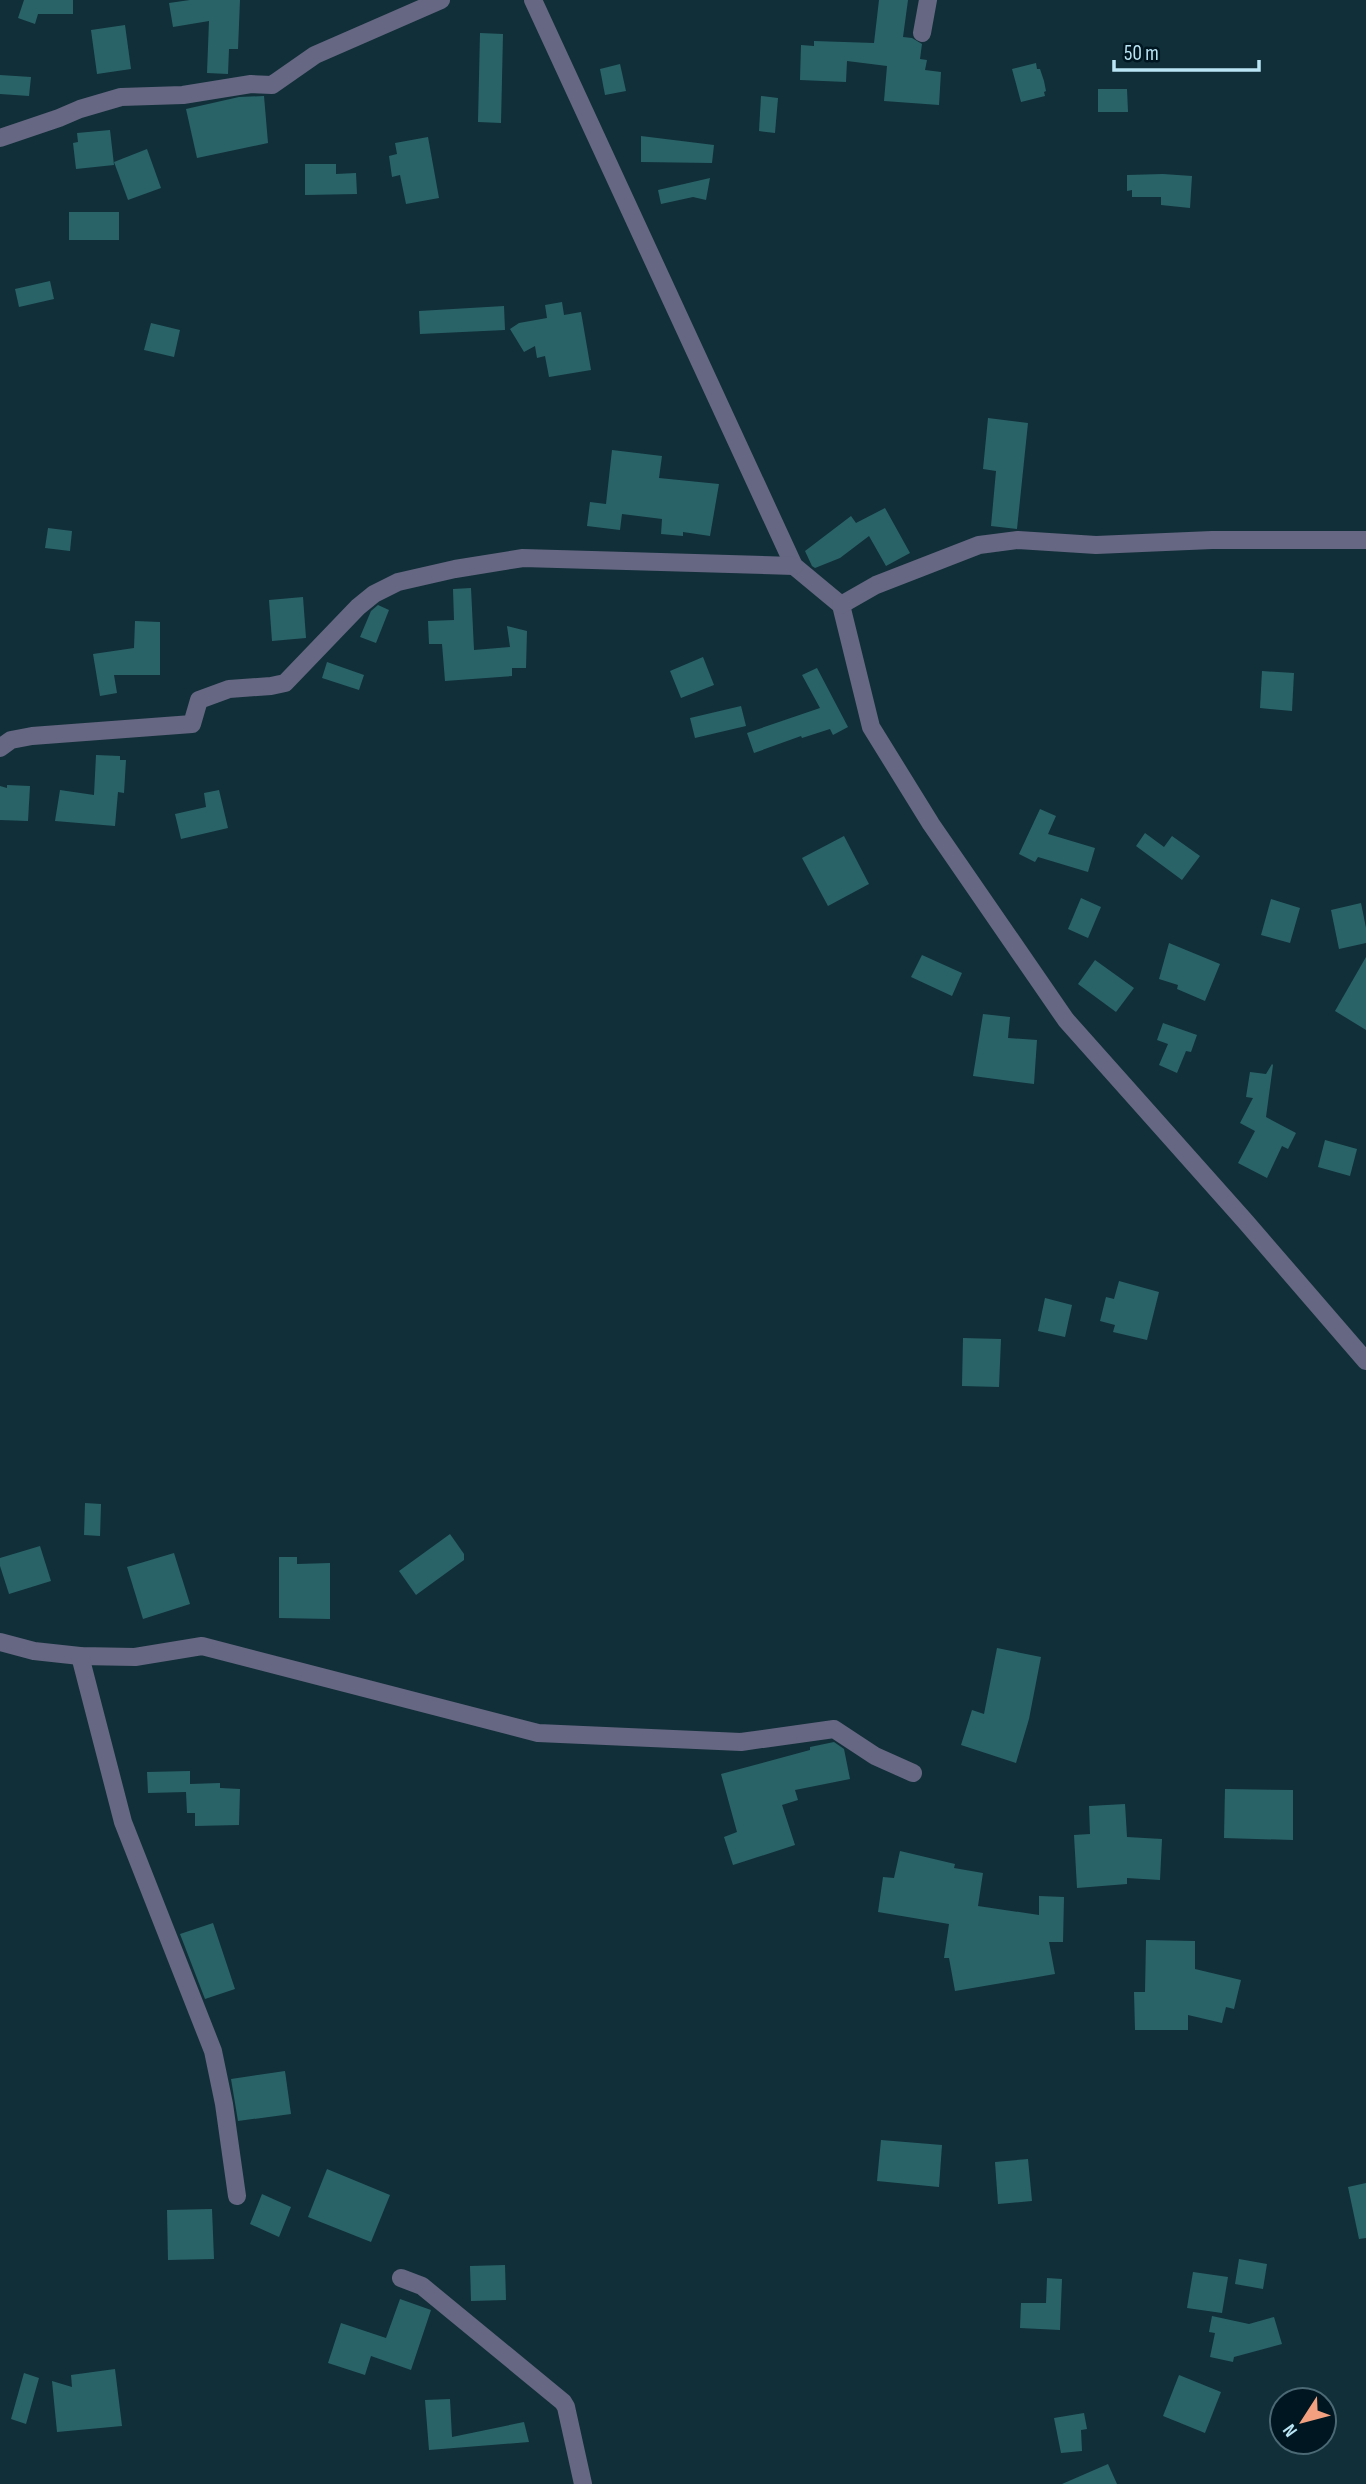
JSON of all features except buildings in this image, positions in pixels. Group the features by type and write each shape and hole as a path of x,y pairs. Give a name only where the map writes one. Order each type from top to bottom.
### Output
{"street":[{"path":"0,138 79,108 121,97 183,95 251,84 272,85 315,55 441,0"},
{"path":"533,0 794,566 841,605 870,727 931,824 1066,1020 1366,1361"},
{"path":"922,33 928,0"},
{"path":"841,605 876,584 979,545 1018,540 1110,545 1212,540 1366,540"},
{"path":"0,748 11,740 33,736 192,724 199,701 229,690 271,687 285,682 374,593 398,582 523,558 794,566"},
{"path":"0,1642 34,1651 80,1656 135,1657 202,1646 538,1733 741,1742 834,1729 875,1756 913,1773"},
{"path":"80,1656 123,1822 214,2051 237,2196"},
{"path":"401,2278 422,2286 563,2402 583,2484"}]}
